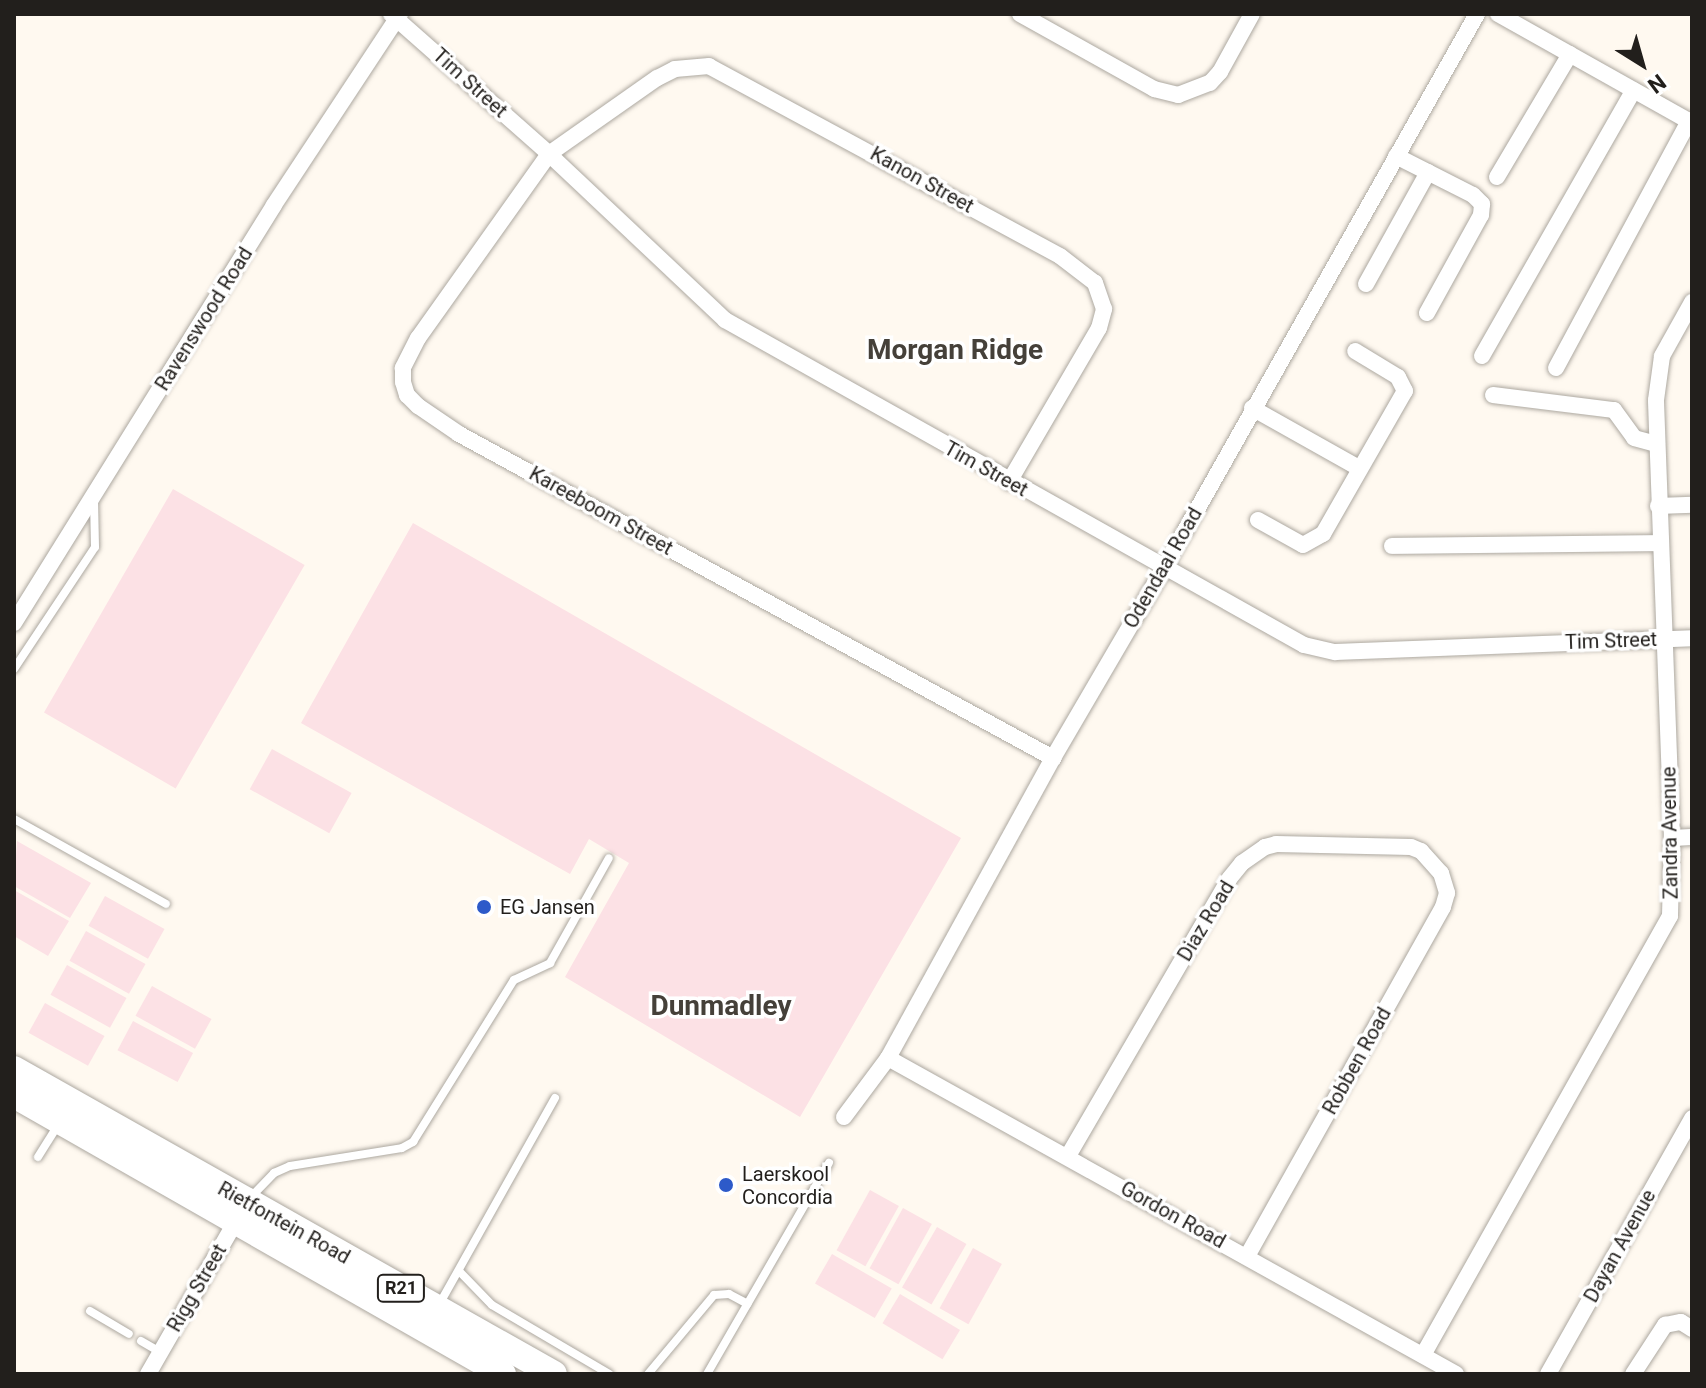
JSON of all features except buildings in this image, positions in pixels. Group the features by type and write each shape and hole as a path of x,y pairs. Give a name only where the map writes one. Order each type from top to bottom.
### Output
{"main road":[{"name":"Rietfontein Road","path":"14,1069 66,1112 241,1212 431,1319 554,1374"},
{"name":"Rietfontein Road","path":"14,1095 66,1112"},
{"name":"Rietfontein Road","path":"431,1319 503,1374"}],"street":[{"path":"1020,14 1154,89 1178,95 1210,83 1220,72 1252,14"},
{"name":"Odendaal Road","path":"844,1117 888,1058 1053,758 1477,14"},
{"path":"1498,14 1691,122 1556,368"},
{"name":"Tim Street","path":"396,15 725,320 1304,645 1323,651 1692,638"},
{"name":"Ravenswood Road","path":"14,623 396,15"},
{"path":"1497,177 1570,54"},
{"name":"Kanon Street","path":"549,154 657,78 675,69 709,66 1060,256 1095,283 1104,309 1099,328 1009,482"},
{"path":"1482,356 1634,90"},
{"name":"Kareeboom Street","path":"549,154 418,338 403,368 407,395 459,434 1053,758"},
{"path":"1396,156 1473,195 1482,209 1427,313"},
{"path":"1366,284 1428,172"},
{"name":"Zandra Avenue","path":"1423,1355 1667,925 1672,906 1658,506 1658,369 1692,302"},
{"path":"1258,520 1303,545 1318,540 1405,391 1398,377 1355,351"},
{"path":"1493,395 1614,410 1634,438 1657,444"},
{"path":"1252,408 1359,468"},
{"path":"1658,506 1692,505"},
{"path":"1392,546 1659,543"},
{"path":"1672,838 1692,837"},
{"name":"Diaz Road","path":"1068,1156 1229,879 1253,855 1276,844 1411,847 1436,863"},
{"name":"Robben Road","path":"1247,1256 1443,907 1447,893 1436,863"},
{"name":"Gordon Road","path":"888,1058 1456,1374"},
{"name":"Dayan Avenue","path":"1548,1374 1692,1118"},
{"name":"Rigg Street","path":"148,1374 241,1212"},
{"path":"1633,1374 1665,1325 1681,1322 1692,1329"}],"lane":[{"path":"14,669 95,547 94,495"},
{"path":"14,819 166,904"},
{"path":"241,1212 263,1182 290,1166 402,1148 413,1142 514,980 550,963 609,858"},
{"path":"431,1319 555,1098"},
{"path":"38,1157 66,1112"},
{"path":"707,1374 829,1163"},
{"path":"459,1271 492,1305 609,1374"},
{"path":"648,1374 714,1295 729,1294 748,1304"},
{"path":"90,1311 129,1334"},
{"path":"141,1341 160,1352"}],"shaded area":[{"path":"173,489 305,565 176,788 44,712"},
{"path":"413,523 961,838 800,1117 565,977 629,863 589,839 570,874 301,723"},
{"path":"272,749 352,793 329,833 250,789"},
{"path":"17,841 91,883 70,918 14,886"},
{"path":"14,890 69,921 48,956 14,936"},
{"path":"105,896 164,929 148,959 89,926"},
{"path":"86,931 145,964 129,994 70,961"},
{"path":"67,965 126,998 110,1028 51,995"},
{"path":"152,986 211,1019 195,1049 136,1016"},
{"path":"45,1003 104,1036 88,1066 29,1033"},
{"path":"133,1021 193,1053 178,1082 118,1050"},
{"path":"870,1190 899,1206 865,1266 837,1250"},
{"path":"903,1208 932,1224 898,1284 870,1268"},
{"path":"937,1227 966,1244 931,1305 902,1288"},
{"path":"973,1248 1002,1264 968,1324 940,1308"},
{"path":"832,1254 892,1288 875,1318 815,1283"},
{"path":"900,1294 960,1330 942,1359 882,1323"}],"place":[{"name":"EG Jansen","path":"484,907"},
{"name":"Laerskool Concordia","path":"726,1185"}],"district":[{"name":"Morgan Ridge","path":"955,350"},
{"name":"Dunmadley","path":"721,1006"}]}
